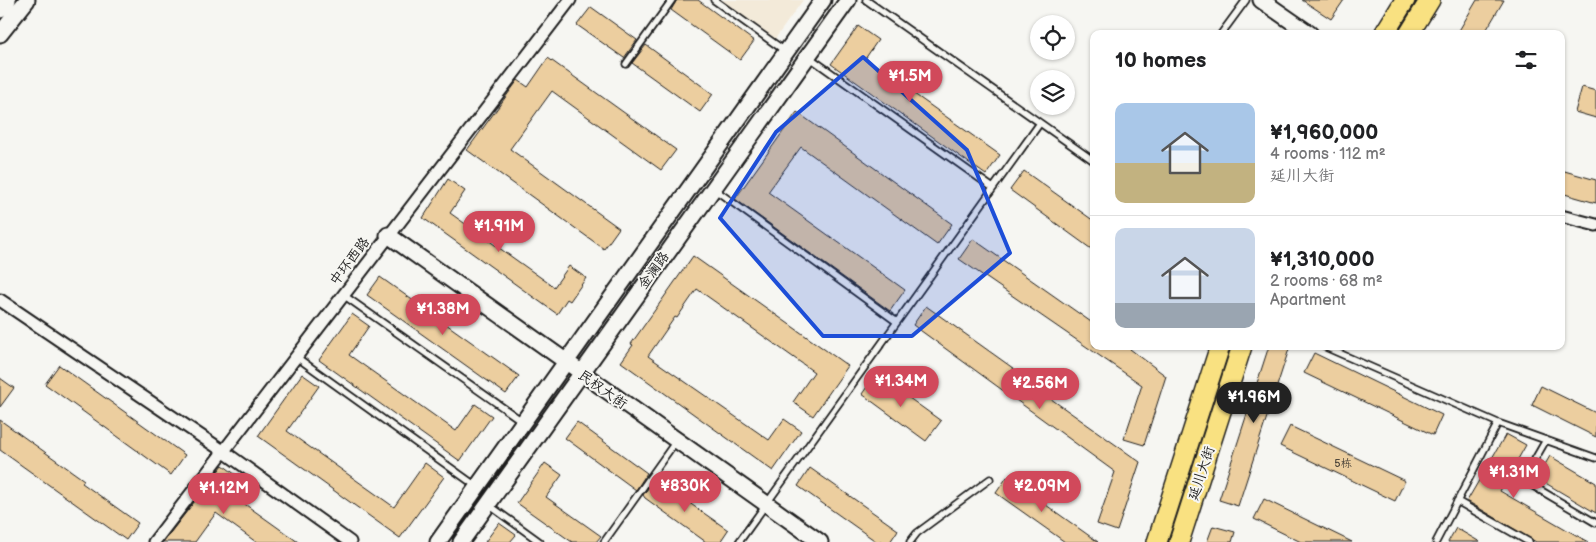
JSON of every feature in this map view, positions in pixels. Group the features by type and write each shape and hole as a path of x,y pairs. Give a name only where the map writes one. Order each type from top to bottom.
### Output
{"main road":[{"path":"1386,30 1405,0"},
{"path":"1411,30 1430,0"},
{"name":"延川大街","path":"1157,542 1219,350"},
{"name":"延川大街","path":"1179,542 1241,350"}],"street":[{"path":"0,10 8,0"},
{"path":"0,34 28,0"},
{"name":"中环西路","path":"154,542 342,294 570,0"},
{"name":"金澜路","path":"438,542 823,0"},
{"name":"金澜路","path":"461,542 580,372 848,0"},
{"path":"1261,0 1304,30"},
{"path":"1565,217 1596,225"},
{"name":"民权大街","path":"388,235 820,542"},
{"path":"0,300 223,451 350,542"}],"lane":[{"path":"626,64 672,0"},
{"path":"714,0 786,52"},
{"path":"866,0 1090,158"},
{"path":"1224,30 1246,0"},
{"path":"808,56 993,188"},
{"path":"740,542 1040,123"},
{"path":"713,188 897,322"},
{"path":"342,294 523,422"},
{"path":"1332,350 1498,423 1596,458"},
{"path":"295,356 477,487"},
{"path":"1436,542 1498,423"},
{"path":"604,542 676,440"},
{"path":"1546,440 1523,480 1596,523"},
{"path":"910,542 916,533 990,480"},
{"path":"1457,501 1529,542"},
{"path":"488,504 540,542"}],"highlighted area":[{"path":"863,57 967,150 1010,253 912,336 823,336 720,218 776,132"}],"shaded area":[{"path":"720,0 803,0 775,39"}],"building":[{"path":"677,0 698,0 754,41 740,60 671,10"},
{"path":"1302,0 1344,0 1331,19"},
{"path":"1477,0 1504,0 1486,30 1459,30"},
{"path":"591,7 637,40 624,58 577,25"},
{"path":"858,26 878,40 865,59 1000,155 986,175 831,64"},
{"path":"646,45 713,94 700,112 632,63"},
{"path":"548,58 676,150 661,170 552,91 510,149 619,228 604,249 467,150 518,80 528,87"},
{"path":"1582,87 1596,91 1596,118 1575,112"},
{"path":"797,112 952,224 937,245 801,147 768,192 905,290 890,311 735,199"},
{"path":"1024,171 1090,218 1090,248 1010,190"},
{"path":"1565,171 1596,180 1596,203 1565,194"},
{"path":"448,179 465,191 450,213 554,287 569,266 586,278 570,301 567,299 557,314 423,218"},
{"path":"973,239 1090,321 1090,349 959,259"},
{"path":"693,256 848,366 813,416 793,402 814,372 697,289 677,318 675,317 648,356 769,440 784,419 801,431 773,471 621,362 633,345 631,344"},
{"path":"380,277 519,376 506,394 367,295"},
{"path":"926,306 1038,386 1037,389 1140,462 1117,531 1097,524 1115,472 913,325"},
{"path":"352,314 369,326 349,355 456,431 475,404 492,416 460,461 319,360"},
{"path":"1091,350 1131,350 1166,376 1144,445 1124,439 1142,385"},
{"path":"1268,350 1289,350 1238,506 1219,500"},
{"path":"1314,353 1442,415 1433,435 1304,373"},
{"path":"59,365 185,455 171,475 45,384"},
{"path":"302,374 319,386 287,431 394,507 425,463 444,477 400,538 258,436"},
{"path":"876,374 941,421 926,441 862,394"},
{"path":"0,378 14,388 0,407"},
{"path":"1541,386 1596,413 1596,437 1532,405"},
{"path":"0,420 84,480 82,483 138,523 126,540 0,450"},
{"path":"577,422 647,473 636,490 565,438"},
{"path":"1290,426 1405,481 1395,501 1280,446"},
{"path":"1506,434 1526,445 1500,491 1588,542 1536,542 1467,501"},
{"path":"1550,456 1596,483 1596,513 1537,478"},
{"path":"545,463 562,475 546,497 601,536 596,542 572,542 517,503"},
{"path":"223,465 236,475 225,490 298,542 256,542 216,513 195,542 163,542"},
{"path":"810,468 898,530 890,542 877,542 798,486"},
{"path":"1007,477 1098,542 1065,542 996,493"},
{"path":"655,479 728,530 720,542 706,542 645,498 643,495"},
{"path":"1264,499 1352,542 1301,542 1254,519"},
{"path":"499,523 516,535 510,542 485,542"},
{"path":"1213,526 1235,532 1232,542 1207,542"},
{"path":"1456,528 1480,542 1448,542"}]}
